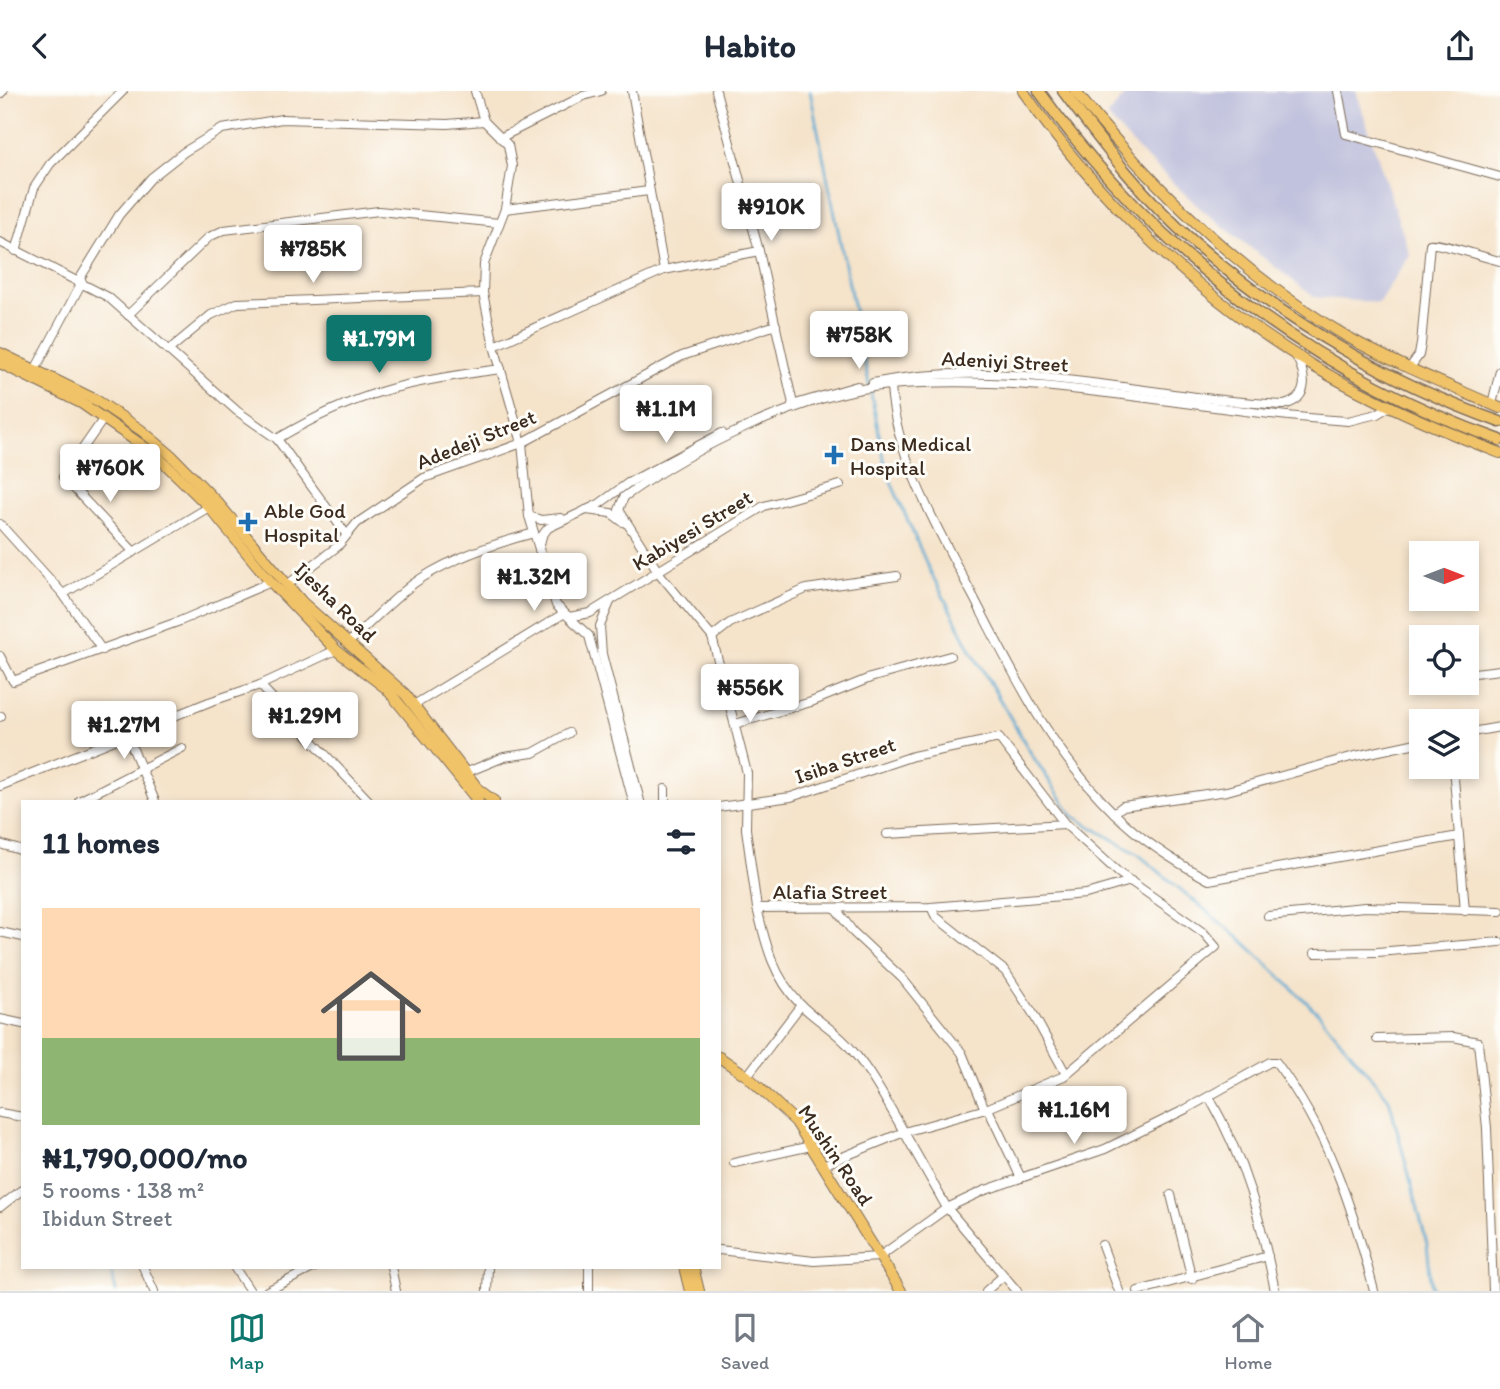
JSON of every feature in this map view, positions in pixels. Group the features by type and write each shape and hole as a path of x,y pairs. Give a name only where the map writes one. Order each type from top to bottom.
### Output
{"highway":[{"path":"1039,91 1100,170 1139,211 1230,291 1322,356 1436,414 1500,440"},
{"path":"1063,91 1112,157 1149,199 1193,242 1239,279 1348,351 1395,376 1500,422"}],"main road":[{"path":"1023,91 1062,144 1144,233 1228,307 1295,354 1390,406 1500,453"},
{"path":"1075,91 1107,131 1169,198 1251,271 1346,336 1409,369 1496,406"},
{"name":"Ijesha Road","path":"0,353 36,369 127,426 199,482 287,585 384,673 414,705 466,773 493,800"},
{"name":"Ijesha Road","path":"1,366 104,418 127,426 209,507 271,582 336,650 368,672 393,695 477,800"},
{"name":"Mushin Road","path":"721,1059 747,1076 796,1122 901,1291"},
{"path":"684,1269 690,1291"},
{"path":"694,1269 699,1291"}],"street":[{"path":"16,251 34,187 50,164 123,91"},
{"path":"475,91 484,121 508,145 512,166 505,209 484,264 482,293 494,347 522,443 528,516 550,592 566,616 589,636 633,800"},
{"path":"500,138 583,96 601,91"},
{"path":"632,91 664,270"},
{"path":"716,91 759,251 793,404"},
{"path":"1338,91 1346,134 1500,177"},
{"path":"36,369 80,281 119,215 151,179 184,152 222,129 282,119 447,124 484,121"},
{"path":"505,209 649,191"},
{"path":"128,315 209,237 224,230 379,211 499,223"},
{"path":"0,242 108,297 170,349 237,411 276,439 346,534"},
{"path":"1409,369 1419,355 1421,344 1430,244 1439,243 1456,251 1500,261"},
{"path":"494,347 664,270 759,251"},
{"path":"170,349 211,314 237,303 482,293"},
{"name":"Adedeji Street","path":"287,585 338,546 346,534 378,507 424,478 522,443 682,356 776,325"},
{"name":"Adeniyi Street","path":"539,549 544,531 571,515 685,451 793,404 937,375 988,375 1284,405 1297,399 1304,389 1305,375 1295,354"},
{"path":"276,439 330,409 379,390 444,376 501,369"},
{"path":"1496,406 1500,370"},
{"name":"Adeniyi Street","path":"889,384 987,383 1348,421 1377,414 1390,406"},
{"path":"889,384 892,408 908,457 940,534 1039,720 1075,769 1114,813 1152,845 1209,880 1460,836"},
{"name":"Adeniyi Street","path":"625,523 619,510 620,502 657,474 727,437 839,393"},
{"path":"104,418 63,477 134,552"},
{"name":"Kabiyesi Street","path":"414,705 519,638 566,616 590,613 764,506 840,485"},
{"path":"63,594 209,507"},
{"path":"584,510 613,514 625,523 659,573 712,636 747,773 745,802 749,858 757,908"},
{"path":"528,516 551,520 571,515"},
{"path":"0,524 63,594 102,650"},
{"path":"348,643 402,593 430,573 482,549 534,533"},
{"path":"712,636 730,623 806,589 897,576"},
{"path":"0,656 13,681 102,650 271,582"},
{"path":"612,599 602,617 599,636 640,800"},
{"path":"0,786 260,685 336,650"},
{"path":"735,724 811,702 870,678 950,656"},
{"path":"1479,672 1500,670"},
{"path":"260,685 368,800"},
{"path":"1479,731 1500,727"},
{"path":"466,773 504,758 533,753 569,733"},
{"path":"127,735 155,800"},
{"name":"Isiba Street","path":"721,807 791,797 913,756 999,737 1065,824"},
{"path":"1114,813 1123,806 1236,789 1351,757 1409,745"},
{"path":"81,800 182,748"},
{"path":"1455,779 1465,911"},
{"path":"665,789 666,800"},
{"path":"823,1165 904,1132 986,1109 1066,1074 1216,947 1205,933 1130,881 1065,824 887,834"},
{"path":"0,845 21,850"},
{"name":"Alafia Street","path":"1017,1291 947,1208 880,1089 853,1050 838,1034 801,1005 782,982 770,961 757,908 931,907 1086,894 1130,881"},
{"path":"931,907 936,917 1004,971 1032,1012 1066,1074"},
{"path":"1268,916 1365,907 1500,911"},
{"path":"836,909 853,932 902,978 962,1053 986,1109 1021,1178"},
{"path":"0,932 21,937"},
{"path":"1315,953 1377,952 1500,942"},
{"path":"747,1076 801,1005"},
{"path":"0,1019 21,1024"},
{"path":"1377,1039 1452,1037 1478,1042 1487,1128 1493,1291"},
{"path":"721,1250 814,1261 879,1257 947,1208 983,1191 1105,1149 1209,1097 1270,1062 1276,1062 1296,1090 1334,1160 1358,1229 1374,1291"},
{"path":"1209,1097 1231,1134 1241,1161 1275,1291"},
{"path":"0,1113 21,1117"},
{"path":"734,1163 811,1146"},
{"path":"0,1207 21,1191"},
{"path":"1171,1195 1192,1279"},
{"path":"1102,1245 1119,1291"},
{"path":"1138,1291 1192,1279 1268,1256"},
{"path":"144,1269 154,1291"},
{"path":"235,1269 249,1291"},
{"path":"267,1291 310,1269"},
{"path":"391,1269 396,1291"},
{"path":"487,1291 488,1269"},
{"path":"589,1269 589,1291"},
{"path":"986,1291 1003,1276"}],"shaded area":[{"path":"1129,91 1356,91 1410,255 1378,303 1314,297 1202,210 1139,151 1107,116"}],"waterway":[{"path":"810,91 887,473 928,567 971,650 1032,755 1073,816 1139,855 1245,943 1319,1014 1389,1099 1427,1244 1432,1291"},
{"path":"110,1269 116,1291"}],"place":[{"name":"Dans Medical Hospital","path":"834,455"},
{"name":"Able God Hospital","path":"248,522"}]}
